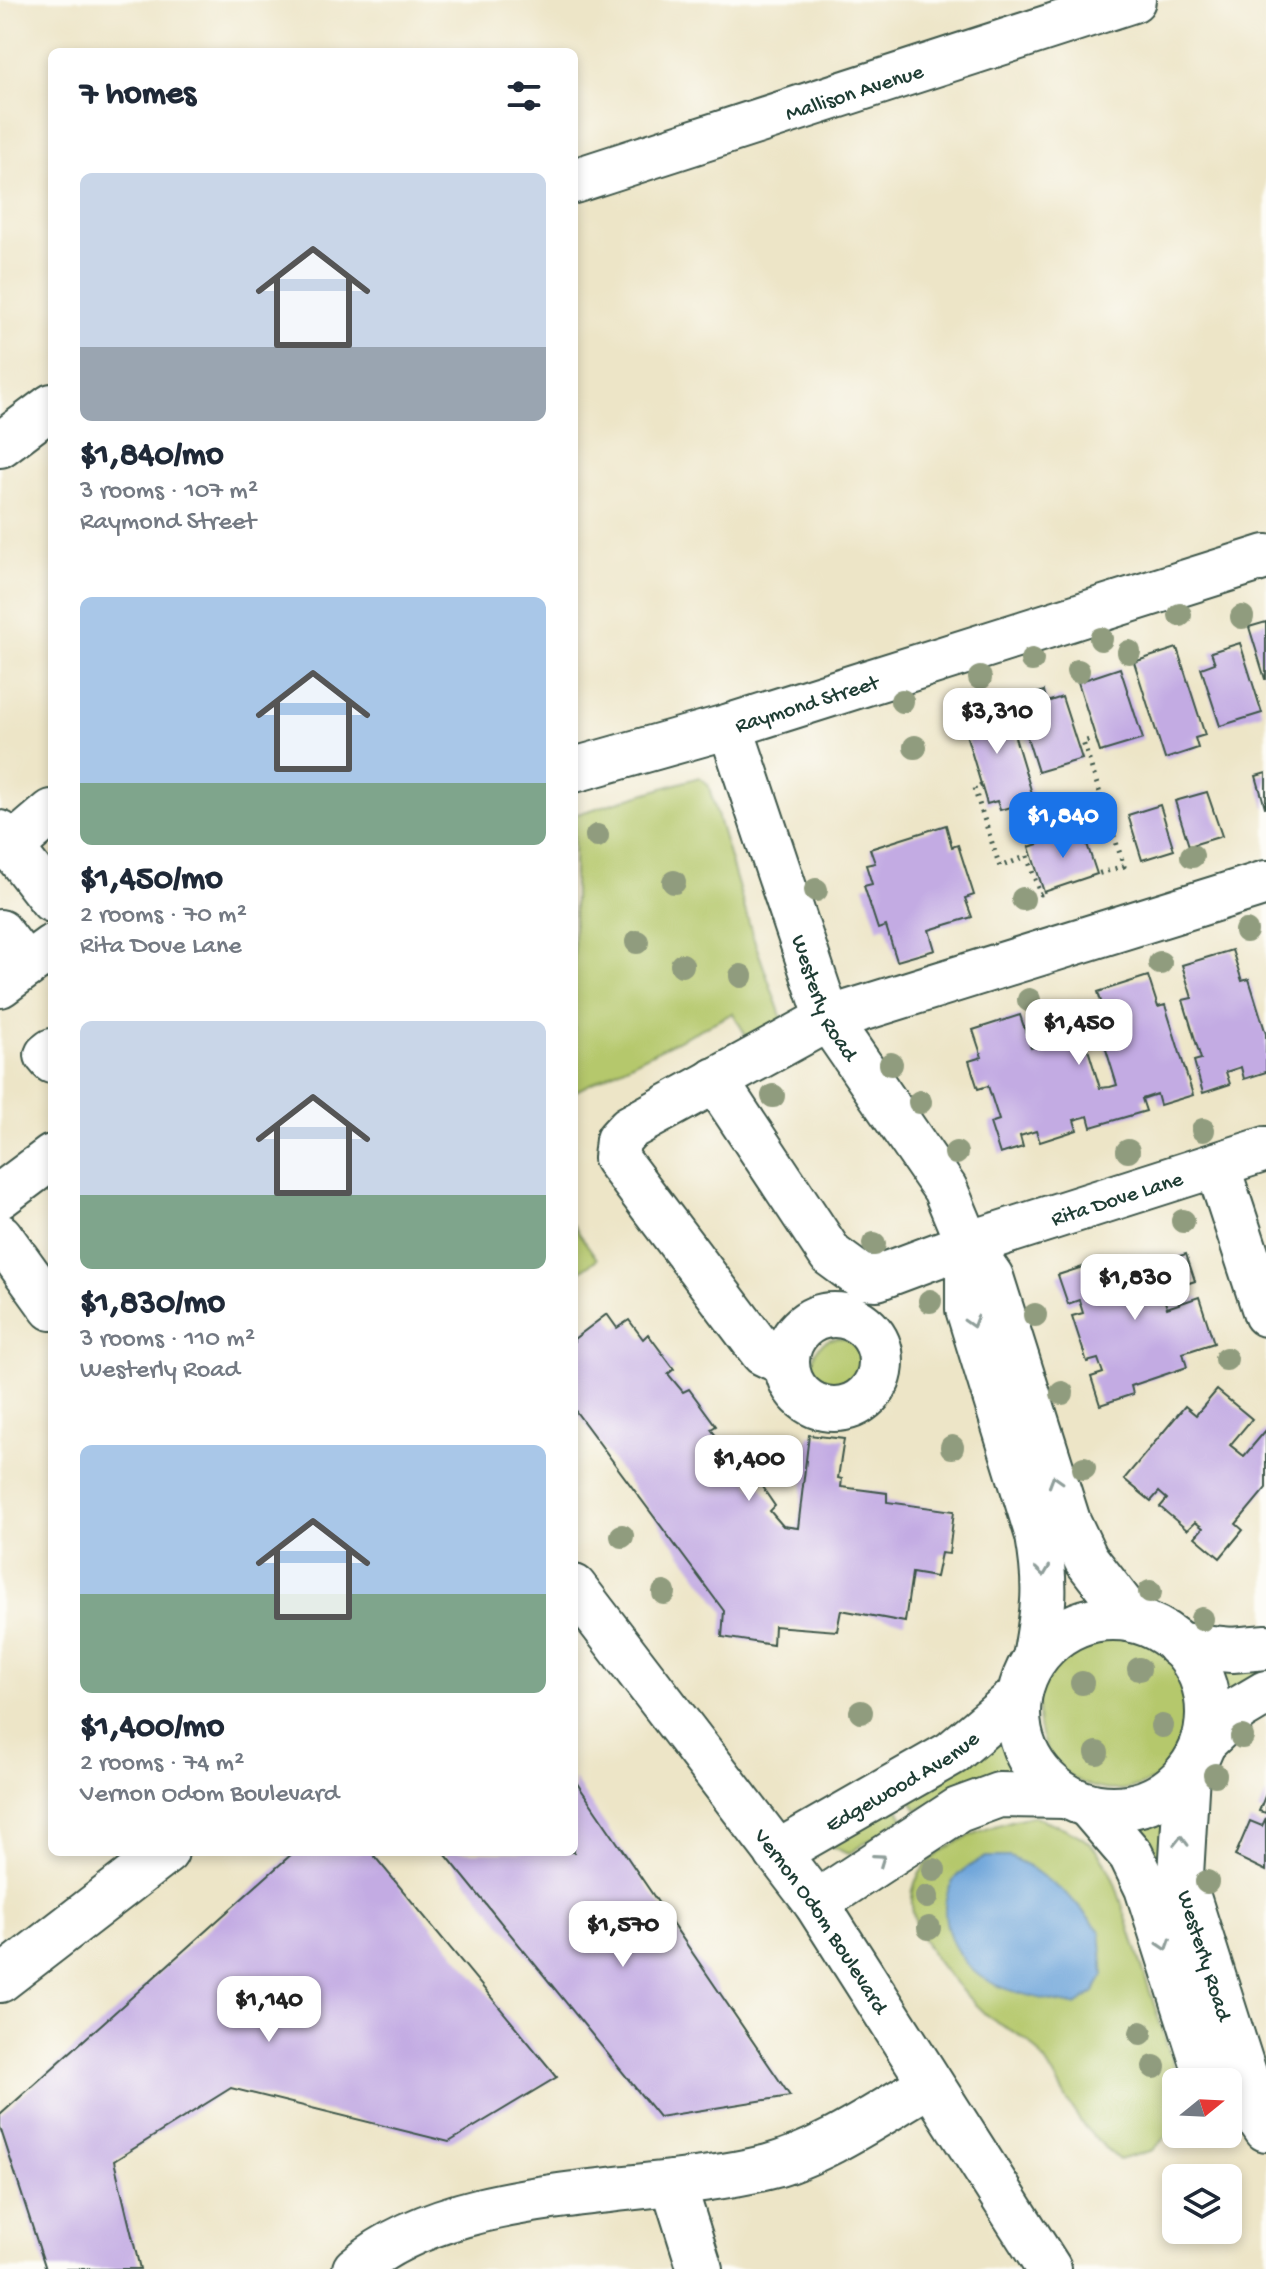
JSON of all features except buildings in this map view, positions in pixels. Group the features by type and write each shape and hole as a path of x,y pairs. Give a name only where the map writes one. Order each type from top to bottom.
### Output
{"street":[{"name":"Mallison Avenue","path":"578,180 1133,0"},
{"path":"0,445 48,409"},
{"name":"Raymond Street","path":"578,769 730,726 1266,557"},
{"name":"Westerly Road","path":"730,726 828,1019 945,1189 968,1244 991,1277 1068,1521 1086,1559 1133,1620"},
{"path":"48,814 5,840 48,895"},
{"path":"786,1364 763,1353 616,1158 618,1140 629,1128 828,1019 1266,883"},
{"path":"0,932 26,966"},
{"path":"715,1080 831,1255 861,1277 877,1278 855,1320"},
{"name":"Rita Dove Lane","path":"877,1278 968,1244 1266,1149"},
{"path":"0,1196 48,1160"},
{"path":"1217,1165 1266,1314"},
{"path":"0,1236 48,1302"},
{"name":"Westerly Road","path":"968,1244 968,1309 1038,1536 1042,1562 1046,1598 1027,1677"},
{"path":"823,1315 855,1320 868,1329 877,1343 881,1359 879,1376 863,1400 835,1409 807,1401 789,1378 786,1364 788,1347 808,1321 823,1315"},
{"name":"Vernon Odom Boulevard","path":"578,1592 816,1903 1049,2269"},
{"path":"1077,1801 1047,1782 1022,1743 1018,1720 1027,1677 1055,1638 1079,1624 1106,1618 1133,1620 1157,1629 1178,1645 1195,1665 1205,1690 1208,1717 1195,1758"},
{"path":"1178,1645 1232,1650 1266,1647"},
{"name":"Edgewood Avenue","path":"777,1853 952,1753 1027,1677"},
{"path":"816,1903 958,1810 999,1795 1077,1801 1116,1808 1142,1804 1167,1791 1239,1709 1266,1693"},
{"name":"Westerly Road","path":"1195,1758 1181,1875 1258,2117 1266,2129"},
{"name":"Westerly Road","path":"1077,1801 1131,1855 1147,1888 1205,2068"},
{"path":"0,1980 161,1856"},
{"path":"362,2266 378,2249 438,2222 490,2208 771,2166 846,2133 930,2084"},
{"path":"1242,2136 1246,2141 1266,2150"},
{"path":"673,2183 700,2269"}],"path":[{"path":"1096,738 1083,742 1124,866 1097,874"},
{"path":"981,785 974,788 1000,867 1027,856 1040,894 1044,892"},
{"path":"1085,837 1112,829"}],"green space":[{"path":"699,777 708,784 753,937 785,1027 749,1041 733,1013 578,1090 578,814"},
{"path":"578,1232 597,1259 578,1273"},
{"path":"838,1338 855,1346 863,1363 855,1380 838,1388 821,1380 813,1363 821,1346"},
{"path":"1115,1636 1145,1641 1170,1658 1187,1683 1192,1713 1187,1743 1170,1768 1145,1785 1115,1790 1085,1785 1060,1768 1043,1743 1038,1713 1043,1683 1060,1658 1085,1641"},
{"path":"1266,1656 1266,1676 1228,1693 1220,1669"},
{"path":"1000,1736 1006,1739 1015,1773 986,1779 917,1810 905,1791"},
{"path":"892,1799 903,1818 848,1854 833,1847 827,1839"},
{"path":"1164,1815 1175,1859 1154,1865 1134,1827"},
{"path":"1032,1816 1062,1827 1094,1847 1109,1870 1174,2068 1162,2068 1162,2141 1153,2150 1119,2160 1101,2143 1077,2116 1039,2053 1026,2039 990,2018 964,1993 928,1948 916,1925 912,1901 917,1879 933,1858 963,1839"}],"water":[{"path":"986,1857 1010,1857 1029,1866 1069,1896 1100,1931 1104,1975 1094,1992 1076,2005 1040,1999 1001,1987 981,1977 961,1957 948,1932 945,1918 948,1890 962,1871"}]}
